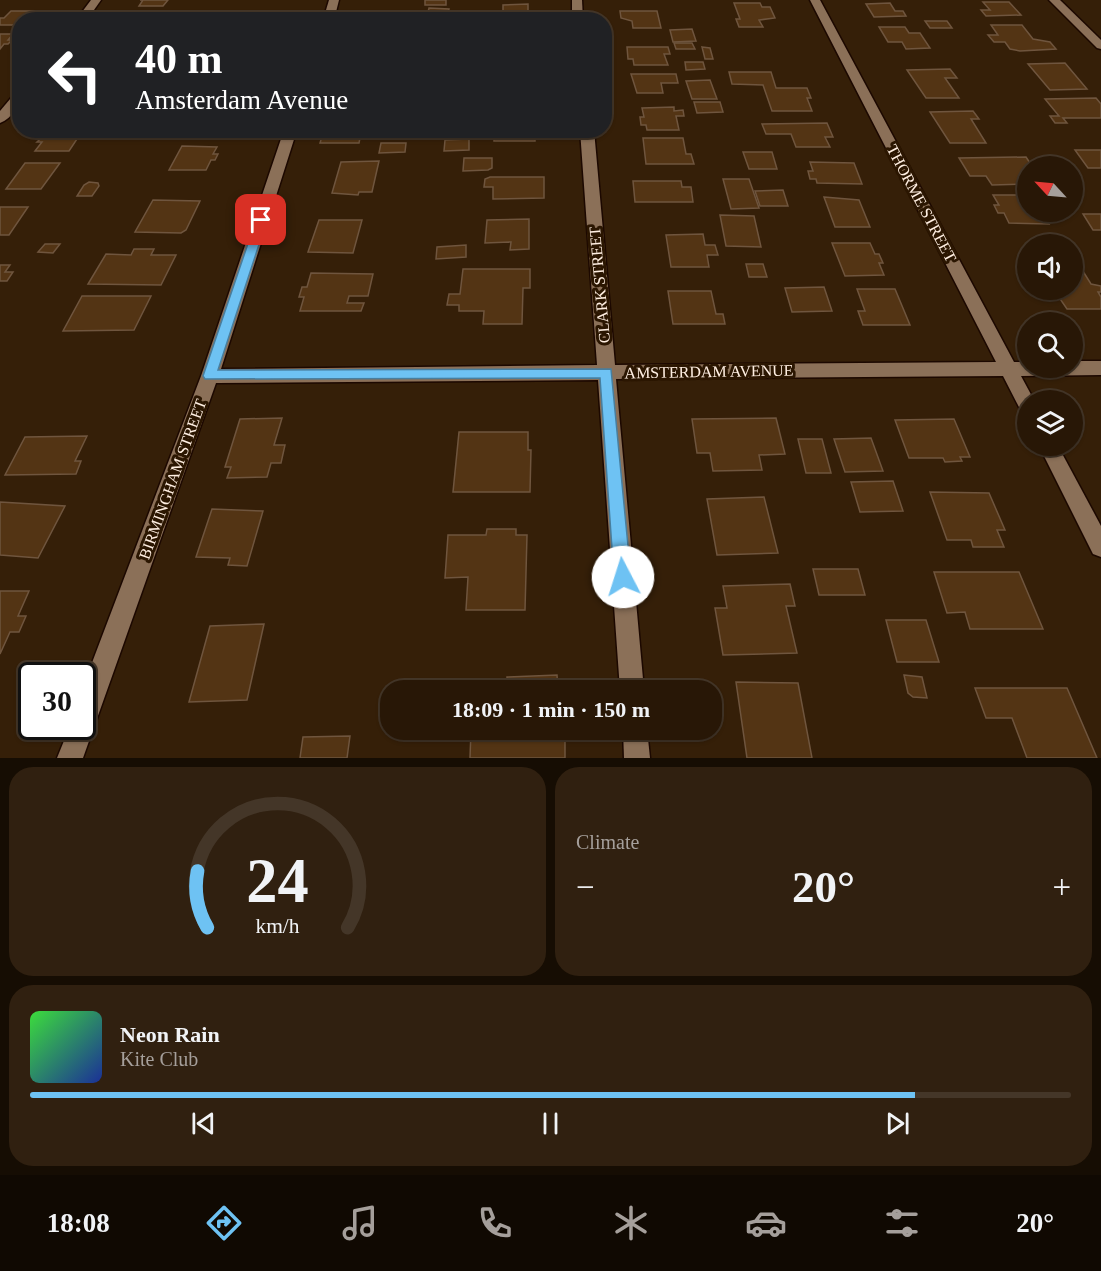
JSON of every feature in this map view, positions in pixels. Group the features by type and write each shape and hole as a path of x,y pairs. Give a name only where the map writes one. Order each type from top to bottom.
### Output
{"street":[{"name":"THORME STREET","path":"815,0 1020,390"},
{"path":"1054,0 1101,46"},
{"path":"0,119 12,105"},
{"name":"BIRMINGHAM STREET","path":"96,687 210,376 288,138"},
{"name":"CLARK STREET","path":"588,138 631,680"},
{"name":"AMSTERDAM AVENUE","path":"210,376 1101,368"},
{"path":"1053,456 1101,547"},
{"name":"BIRMINGHAM STREET","path":"70,758 77,740"},
{"path":"636,740 637,758"}],"building":[{"path":"143,0 168,0 163,6 139,6"},
{"path":"425,0 446,0 446,5 425,5"},
{"path":"983,2 1009,2 1021,15 986,16 981,10 990,10"},
{"path":"734,3 760,3 762,7 770,7 775,18 759,20 763,27 739,27 736,19 740,19"},
{"path":"890,3 895,11 903,11 906,16 874,17 866,4"},
{"path":"528,4 528,12 503,12 503,5"},
{"path":"429,8 449,9 448,12 428,12"},
{"path":"11,11 38,11 12,12 12,25 0,25 0,18 4,18"},
{"path":"620,11 657,11 661,28 633,28 632,21 621,18"},
{"path":"925,21 947,21 952,28 930,28"},
{"path":"991,25 1022,25 1033,39 1050,42 1056,49 1020,51 1010,49 1005,42 994,42 988,35 998,35"},
{"path":"879,27 905,27 909,33 920,33 930,48 906,49 902,42 888,42"},
{"path":"692,29 696,41 673,42 670,30"},
{"path":"0,34 12,34 8,40 12,40 0,49"},
{"path":"674,43 692,43 695,49 676,49"},
{"path":"627,47 668,47 670,54 664,54 668,65 634,65 633,59 628,59"},
{"path":"702,47 710,48 713,59 705,59"},
{"path":"685,62 703,62 705,69 686,70"},
{"path":"1065,63 1087,89 1050,90 1028,64"},
{"path":"950,69 957,78 945,78 959,98 926,98 907,70"},
{"path":"729,72 771,72 776,88 807,88 811,98 807,98 812,111 772,111 763,85 732,84"},
{"path":"631,74 676,74 678,83 661,83 663,93 637,93"},
{"path":"710,80 717,99 692,99 686,81"},
{"path":"1096,98 1101,104 1101,118 1063,118 1067,123 1055,123 1050,116 1059,116 1045,99"},
{"path":"694,102 720,102 723,112 697,113"},
{"path":"674,107 674,111 683,110 684,116 676,116 679,130 647,130 646,125 641,125 640,117 644,117 642,108"},
{"path":"973,111 979,119 971,119 986,143 950,143 930,112"},
{"path":"827,123 833,137 825,137 830,147 796,147 791,134 766,134 762,124"},
{"path":"41,138 78,138 69,151 35,151 42,142 37,142"},
{"path":"322,138 360,138 359,143 320,143"},
{"path":"494,138 535,138 535,141 494,141"},
{"path":"643,138 683,138 686,154 691,154 694,164 646,164"},
{"path":"469,139 469,150 444,151 445,140"},
{"path":"381,143 406,143 405,152 379,153"},
{"path":"182,146 217,147 213,154 218,154 215,160 211,160 206,170 169,170"},
{"path":"1075,150 1101,150 1101,168 1088,168 1083,161 1083,156 1079,156"},
{"path":"743,152 772,152 777,169 749,169"},
{"path":"1017,157 1017,184 992,185 986,176 970,176 959,158"},
{"path":"464,158 492,158 492,168 463,171"},
{"path":"379,161 372,192 359,192 358,195 332,193 341,162"},
{"path":"810,162 854,163 862,184 817,183 816,179 810,179 808,171 813,171"},
{"path":"25,163 60,163 41,189 6,189"},
{"path":"490,177 544,177 544,198 493,199 493,187 484,187 485,179"},
{"path":"723,179 749,179 759,208 731,209"},
{"path":"633,181 681,181 682,187 691,187 693,202 635,202"},
{"path":"89,182 98,183 99,186 92,196 77,196 84,185"},
{"path":"783,190 788,206 760,206 755,191"},
{"path":"993,195 1017,195 1017,222 1048,222 1049,224 1009,223 1004,213 998,213 994,205 999,205"},
{"path":"824,197 859,200 870,227 835,227"},
{"path":"153,200 200,201 186,230 181,233 135,232"},
{"path":"0,207 28,207 9,235 0,235"},
{"path":"1083,214 1101,214 1101,230 1093,230"},
{"path":"720,215 754,216 761,247 726,246"},
{"path":"529,219 529,249 510,250 511,242 485,243 487,220"},
{"path":"319,220 362,220 353,253 308,252"},
{"path":"703,234 705,245 715,245 718,255 707,255 709,267 671,267 666,235"},
{"path":"832,243 870,243 875,254 879,254 883,263 879,263 884,275 845,276"},
{"path":"45,244 60,244 53,253 38,252"},
{"path":"466,245 466,257 436,259 437,247"},
{"path":"134,249 154,249 151,255 176,255 161,285 88,284 106,254 131,255"},
{"path":"746,264 763,264 767,277 749,277"},
{"path":"0,265 10,265 5,272 13,272 7,281 0,281"},
{"path":"463,269 530,269 530,288 523,288 522,324 483,324 484,311 459,311 459,305 447,305 449,294 460,294"},
{"path":"1083,271 1091,284 1101,286 1101,292 1098,292 1101,297 1101,309 1067,309 1061,300 1083,300"},
{"path":"311,273 373,274 368,296 349,296 347,303 364,303 361,311 300,311 304,297 299,297 302,287 307,287"},
{"path":"824,287 832,311 792,312 785,288"},
{"path":"857,289 895,289 910,325 863,325 858,311 865,311"},
{"path":"668,291 711,291 716,314 723,314 725,324 673,324"},
{"path":"82,296 151,296 134,330 63,331"},
{"path":"282,418 274,445 285,445 281,463 271,463 267,477 227,478 231,467 225,467 240,419"},
{"path":"776,418 785,454 759,455 762,470 713,471 710,453 697,453 692,419"},
{"path":"954,419 970,457 960,457 962,461 945,462 943,458 909,458 895,420"},
{"path":"459,432 528,432 528,450 531,450 530,492 453,492"},
{"path":"87,436 75,461 81,461 76,474 5,475 25,437"},
{"path":"871,438 883,471 845,472 834,439"},
{"path":"798,439 822,439 831,473 806,473"},
{"path":"893,481 903,511 860,512 851,482"},
{"path":"930,492 989,493 1005,530 997,530 1004,547 973,547 971,540 947,540"},
{"path":"764,497 778,553 717,555 707,499"},
{"path":"0,502 65,506 38,558 0,555"},
{"path":"212,509 263,511 247,566 228,565 230,558 196,557"},
{"path":"487,529 516,529 516,535 527,535 525,610 466,610 468,577 445,578 448,535 486,535"},
{"path":"813,569 858,569 865,595 819,595"},
{"path":"934,572 1019,572 1043,629 970,629 965,612 947,613"},
{"path":"790,584 795,606 786,606 797,653 723,655 715,608 727,608 723,586"},
{"path":"0,591 29,591 18,616 26,616 19,632 10,632 0,654"},
{"path":"886,620 926,620 939,662 897,662"},
{"path":"264,624 247,700 189,702 210,626"},
{"path":"557,675 557,680 507,680 507,677"},
{"path":"904,675 922,677 927,698 913,697 908,693"},
{"path":"736,682 798,683 812,758 747,758"},
{"path":"975,688 1067,688 1097,758 1027,758 1012,718 986,718"},
{"path":"350,736 347,758 300,758 303,737"},
{"path":"471,740 565,740 565,758 470,758"}],"route":[{"path":"261,220 210,376 606,373 623,577"}]}
